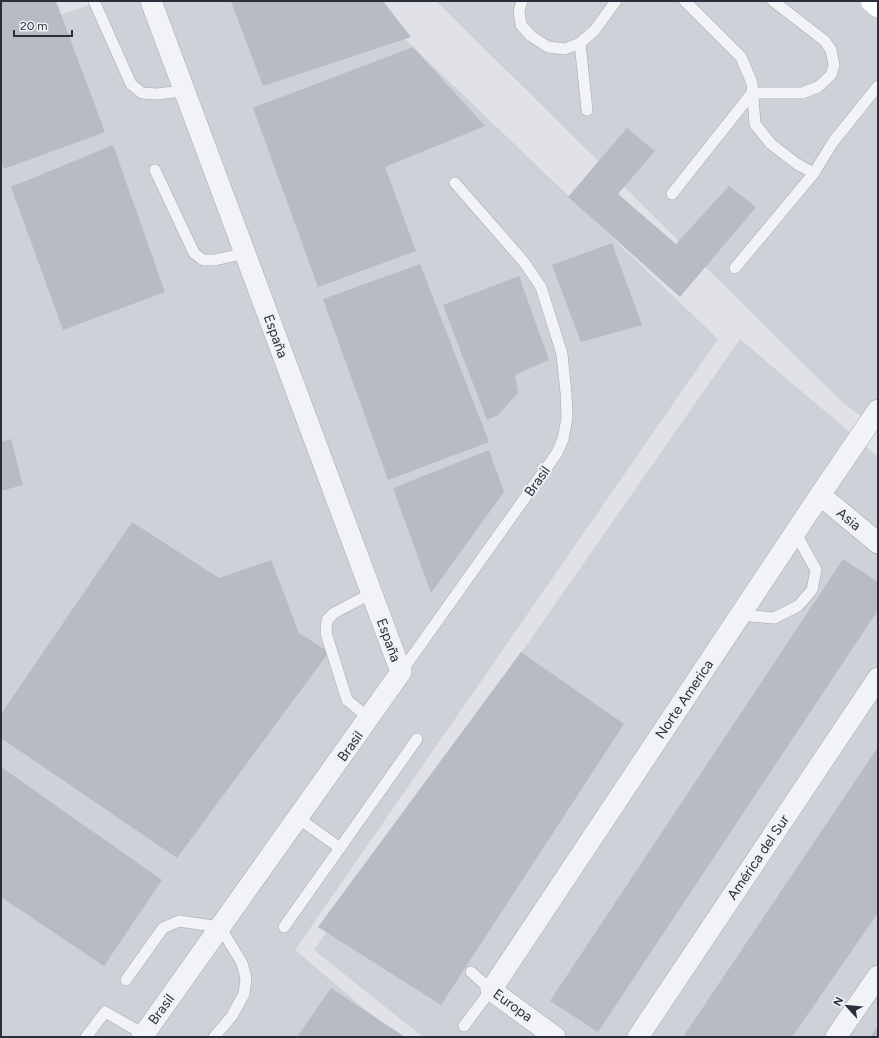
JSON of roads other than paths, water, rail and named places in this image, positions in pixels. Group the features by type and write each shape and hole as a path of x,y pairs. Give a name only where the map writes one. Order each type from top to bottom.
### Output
{"street":[{"name":"España","path":"151,1 401,672"},
{"path":"872,1 878,6"},
{"name":"Norte America","path":"491,990 795,532 878,410"},
{"name":"Asia","path":"820,495 878,543"},
{"name":"Brasil","path":"145,1036 220,927 401,672"},
{"name":"América del Sur","path":"638,1037 878,678"},
{"path":"836,1037 878,976"},
{"name":"Europa","path":"491,990 556,1037"}],"lane":[{"path":"94,1 131,84 142,93 156,94 184,91"},
{"path":"522,1 519,11 521,25 531,36 548,47 565,49 580,43 594,31 616,1"},
{"path":"685,1 741,57 752,83 756,124 771,144 796,164 814,173"},
{"path":"752,93 802,93 818,87 831,75 834,65 831,50 825,41 773,1"},
{"path":"580,43 587,110"},
{"path":"735,268 814,173 833,142 878,86"},
{"path":"672,194 752,93"},
{"path":"155,170 194,253 203,260 215,260 245,253"},
{"name":"Brasil","path":"401,672 557,453 563,439 567,418 562,354 541,287 524,262 456,183"},
{"path":"740,615 774,618 798,606 812,590 816,570 795,532"},
{"path":"369,718 347,700 326,633 327,620 334,613 372,593"},
{"path":"284,926 417,739"},
{"path":"298,818 340,848"},
{"path":"126,980 163,928 179,921 220,927 242,963 246,978 244,994 232,1016 214,1037"},
{"name":"Europa","path":"471,972 491,990"},
{"path":"464,1026 491,990"},
{"path":"86,1037 104,1012 145,1036"}]}
